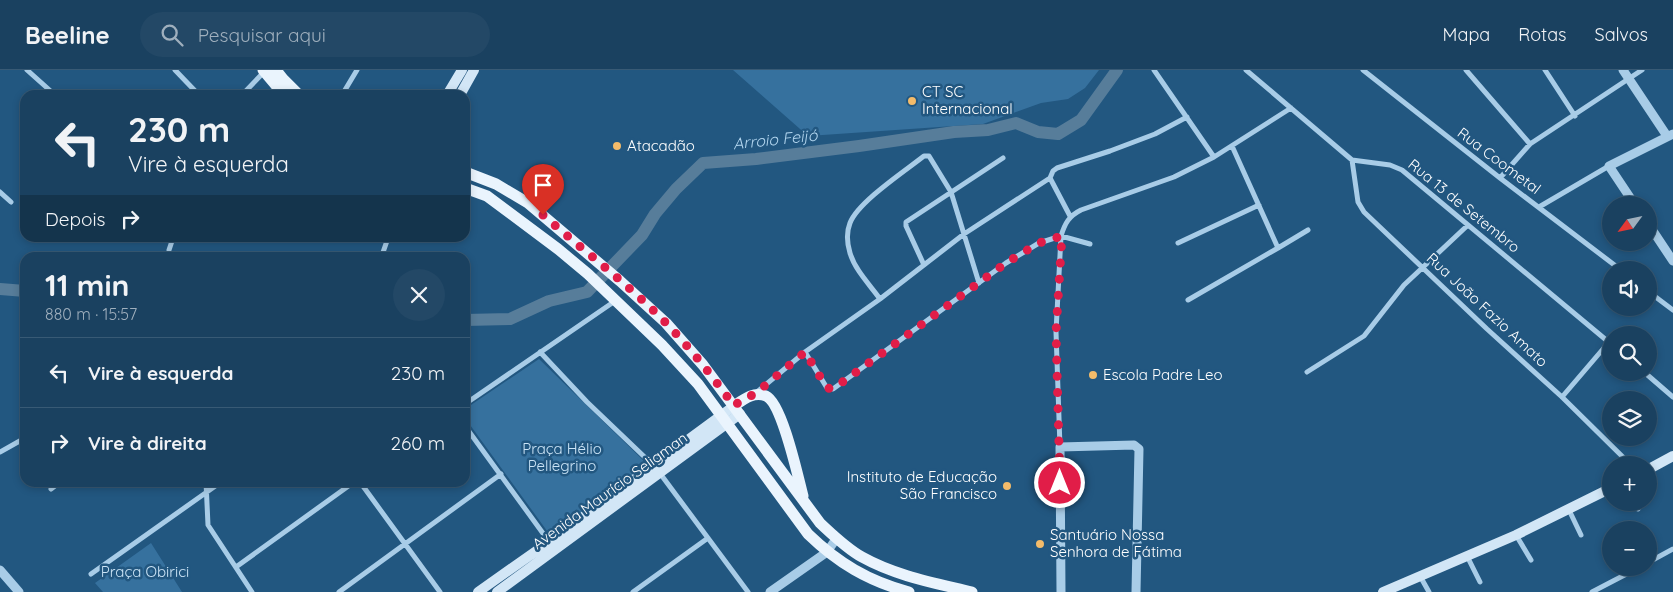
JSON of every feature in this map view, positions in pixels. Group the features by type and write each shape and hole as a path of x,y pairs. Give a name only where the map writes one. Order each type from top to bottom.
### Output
{"main road":[{"path":"276,70 294,90"},
{"path":"450,90 462,70"},
{"path":"463,90 474,70"},
{"path":"263,71 280,90"},
{"path":"470,174 496,184 528,203 600,263 666,322 703,364 820,523 836,539 861,557 892,572 972,592"},
{"path":"470,190 487,196 558,249 588,274 668,351 698,384 725,419 808,534 827,552 854,571 888,586 909,592"},
{"path":"558,249 571,239"},
{"path":"737,410 743,399 755,394 771,399 778,411 805,503"},
{"name":"Avenida Maurício Seligman","path":"497,592 552,546 737,410"},
{"path":"1657,465 1673,456"},
{"path":"1383,592 1516,534 1602,493"},
{"name":"Avenida Maurício Seligman","path":"478,592 552,546"}],"street":[{"path":"27,70 49,90"},
{"path":"175,70 193,90"},
{"path":"345,90 357,70"},
{"path":"1154,70 1214,157"},
{"path":"1246,70 1352,160"},
{"name":"Rua Coometal","path":"1363,70 1609,261"},
{"path":"1466,70 1530,144"},
{"path":"1545,70 1575,116"},
{"path":"1500,178 1530,144 1575,116 1626,74 1642,70"},
{"path":"246,90 263,71"},
{"path":"1539,207 1610,166 1670,135 1626,74"},
{"path":"1060,592 1060,447 1056,332 1062,236 1066,222 1070,216 1081,210 1174,177 1214,157 1291,108"},
{"path":"755,394 805,352 880,299 964,234 1050,178 1053,171 1057,168 1110,152 1155,134 1187,117"},
{"path":"1232,146 1278,248"},
{"path":"880,299 855,265 850,254 847,237 850,222 863,205 924,156 929,156 951,192 979,283"},
{"path":"924,265 905,224 906,222 1003,158"},
{"name":"Rua 13 de Setembro","path":"1352,160 1390,165 1402,170 1602,336"},
{"name":"Rua João Fazio Amato","path":"1352,160 1358,202 1364,212 1487,329 1562,397 1622,456"},
{"path":"1610,166 1629,196"},
{"path":"1050,178 1070,216"},
{"path":"0,192 11,202"},
{"path":"1178,243 1259,204"},
{"path":"1307,372 1364,336 1391,300 1422,266 1468,225"},
{"path":"1188,300 1308,230"},
{"path":"805,352 827,388 833,389 1006,263 1039,243 1062,236 1090,244"},
{"path":"1658,238 1673,261"},
{"path":"169,250 172,242"},
{"path":"470,401 540,352 612,297"},
{"path":"1657,298 1673,310"},
{"path":"540,352 587,402 657,470 748,592"},
{"path":"1562,397 1602,352"},
{"path":"1654,381 1673,397"},
{"path":"470,433 552,546"},
{"path":"0,452 20,441"},
{"path":"1060,447 1134,444 1138,446 1136,592"},
{"path":"339,592 501,474"},
{"path":"206,487 208,525 252,592"},
{"path":"92,574 214,487"},
{"path":"236,567 347,487"},
{"path":"363,487 440,592"},
{"path":"1568,510 1581,535"},
{"path":"1516,534 1531,560"},
{"path":"633,592 708,538"},
{"path":"770,592 827,552 836,539"},
{"path":"1657,558 1673,549"},
{"path":"1467,556 1480,582"},
{"path":"0,570 19,592"},
{"path":"1420,575 1429,592"},
{"path":"1592,592 1623,576"}],"green space":[{"name":"CT SC Internacional","path":"733,70 1099,70 1085,88 1068,99 1041,103 983,124 808,136"},
{"name":"Praça Hélio Pellegrino","path":"539,359 647,464 550,535 470,425 470,406"},
{"name":"Praça Obirici","path":"151,543 182,592 103,592 95,583"}],"waterway":[{"name":"Arroio Feijó","path":"470,320 510,319 549,301 587,292 642,235 655,214 676,189 703,163 756,159 954,132 988,130 1016,123 1038,132 1058,134 1081,120 1117,70"},
{"name":"Arroio Feijó","path":"0,289 20,291"}],"place":[{"name":"CT SC Internacional","path":"912,101"},
{"name":"Atacadão","path":"617,146"},
{"name":"Escola Padre Leo","path":"1093,375"},
{"name":"Instituto de Educação São Francisco","path":"1007,486"},
{"name":"Santuário Nossa Senhora de Fátima","path":"1040,544"}],"route":[{"path":"543,215 666,322 703,364 734,406 748,396 755,394 805,352 827,388 833,389 1006,263 1039,243 1062,236 1056,332 1060,483"}]}
